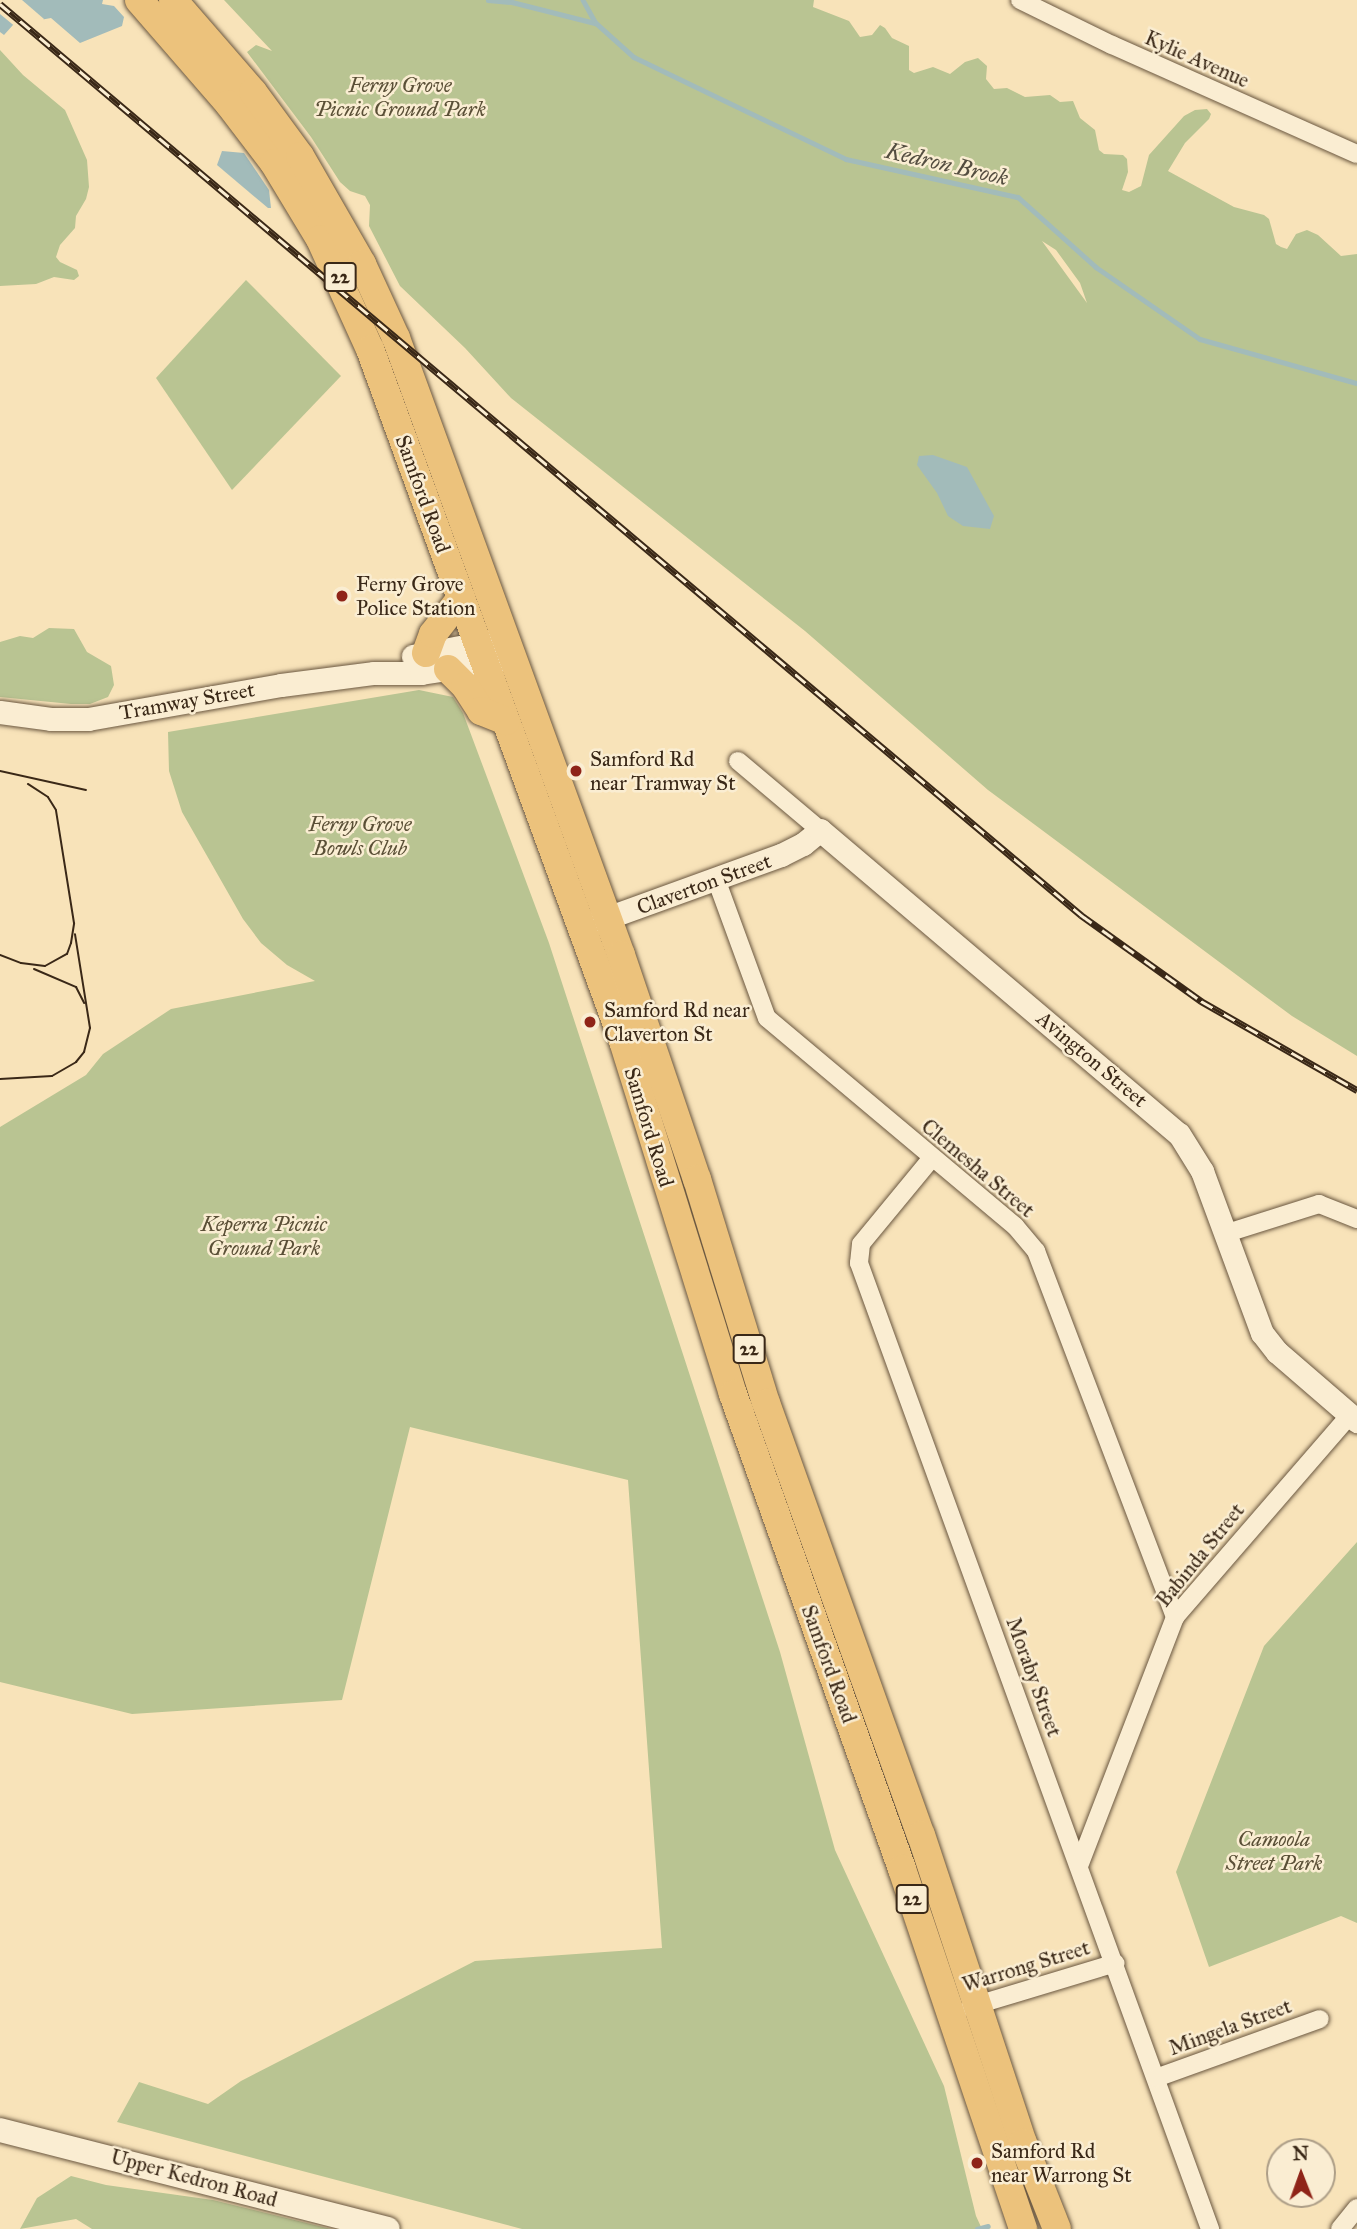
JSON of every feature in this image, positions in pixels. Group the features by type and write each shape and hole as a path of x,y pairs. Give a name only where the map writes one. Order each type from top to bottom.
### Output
{"main road":[{"name":"Samford Road","path":"139,0 255,138 320,239 370,349 622,1041 769,1499 877,1797 1023,2229"},
{"name":"Samford Road","path":"173,0 253,92 300,156 362,264 396,338 608,918 697,1179 766,1403 978,2004 1023,2143 1057,2229"},
{"path":"461,598 433,634 437,661 465,686 481,710 506,721"},
{"name":"Upper Kedron Road","path":"0,2130 388,2229"}],"street":[{"name":"Kylie Avenue","path":"1020,0 1147,61 1357,154"},
{"name":"Tramway Street","path":"0,712 51,719 88,719 198,698 374,673 510,649"},
{"name":"Avington Street","path":"738,761 1179,1134 1196,1157 1262,1333 1276,1352 1353,1418"},
{"name":"Claverton Street","path":"581,927 792,850 820,830"},
{"name":"Clemesha Street","path":"716,879 767,1018 1015,1226 1036,1251 1175,1617"},
{"name":"Moraby Street","path":"932,1159 861,1244 859,1263 1116,1963 1210,2229"},
{"path":"1224,1234 1319,1204 1357,1219"},
{"name":"Babinda Street","path":"1079,1866 1175,1617 1353,1418"},
{"name":"Warrong Street","path":"950,2014 1116,1963"},
{"name":"Mingela Street","path":"1156,2078 1320,2019"},
{"path":"1340,2229 1357,2208"}],"green space":[{"name":"Ferny Grove Picnic Ground Park","path":"224,0 814,0 813,7 849,21 860,37 872,35 880,25 885,28 892,38 909,46 909,70 914,73 933,67 950,74 965,62 978,58 987,66 986,79 994,89 1007,88 1025,97 1050,95 1060,102 1073,101 1080,118 1095,130 1099,150 1104,154 1123,155 1127,159 1128,172 1122,190 1129,192 1141,186 1149,155 1184,116 1195,110 1207,109 1211,114 1209,119 1185,143 1168,171 1234,207 1264,215 1269,219 1276,244 1281,247 1287,249 1296,234 1307,230 1318,235 1341,256 1357,254 1357,1056 1292,1016 988,790 805,631 511,398 465,348 400,286 369,226 370,205 365,196 350,191 340,182 311,137 247,52 256,45 272,51","holes":["1042,241 1056,250 1080,283 1087,303"]},
{"path":"0,50 23,75 65,110 87,160 89,187 86,199 76,216 75,228 60,245 56,257 60,262 77,270 79,276 74,280 54,277 36,284 0,286"},
{"path":"246,280 341,376 232,490 156,378"},
{"path":"49,628 74,629 87,652 111,666 114,685 108,697 90,704 71,704 0,697 0,642 20,636 33,638"},
{"name":"Keperra Picnic Ground Park","path":"419,690 453,697 463,713 549,943 780,1652 835,1850 944,2086 976,2216 982,2229 522,2229 117,2122 139,2082 208,2104 241,2081 475,1961 662,1948 628,1480 410,1427 342,1700 132,1714 0,1682 0,1127 86,1075 103,1054 171,1009 315,981 287,965 261,943 243,919 182,812 169,771 168,732"},
{"name":"Camoola Street Park","path":"1357,1542 1357,1923 1341,1916 1209,1967 1176,1872 1264,1646"},
{"path":"71,2176 106,2185 213,2200 331,2229 92,2229 76,2219 20,2229 37,2198"}],"water":[{"path":"0,0 103,0 102,4 114,6 124,17 122,26 80,43 51,18 13,25 4,35 0,32"},
{"path":"222,151 244,153 269,190 271,208 217,165"},
{"path":"933,455 967,467 994,516 990,529 963,526 948,516 937,493 917,465 919,456"}],"pier":[{"path":"0,0 22,0 44,19 41,23 17,28 0,14"}],"waterway":[{"path":"488,0 512,2 595,23"},
{"name":"Kedron Brook","path":"583,0 596,23 634,57 846,159 1018,197 1096,267 1200,339 1357,383"},
{"path":"977,2229 988,2226"}],"tram line":[{"path":"0,771 86,790"},
{"path":"0,955 21,963 45,966 67,954 71,943 74,923 56,810 48,797 28,784"},
{"path":"0,1079 52,1076 76,1062 84,1052 90,1028 75,934"},
{"path":"34,969 76,987 84,1003"}],"railway":[{"path":"0,4 1081,915 1201,1001 1357,1090"}],"place":[{"name":"Ferny Grove Police Station","path":"342,596"},
{"name":"Samford Rd near Tramway St","path":"576,771"},
{"name":"Samford Rd near Claverton St","path":"590,1022"},
{"name":"Samford Rd near Warrong St","path":"977,2163"}],"park label":[{"name":"Ferny Grove Bowls Club","path":"360,836"}]}
